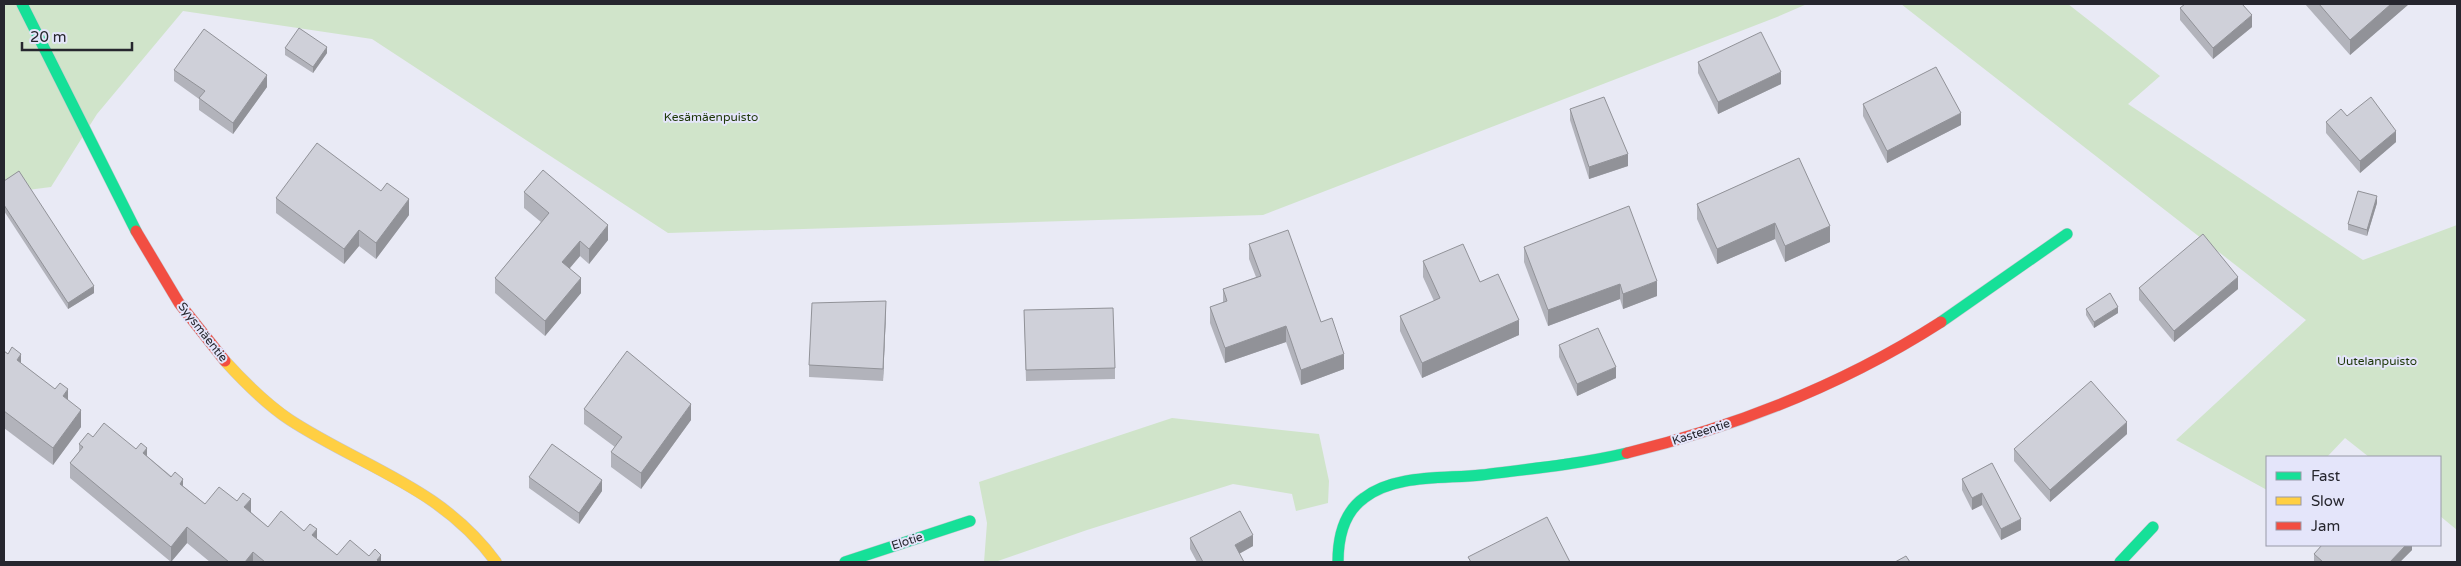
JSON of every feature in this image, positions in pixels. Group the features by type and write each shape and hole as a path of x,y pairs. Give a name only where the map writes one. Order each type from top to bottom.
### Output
{"street":[{"name":"Syysmäentie","path":"22,4 155,265 194,324 235,371 264,399 297,424 416,489 470,530 496,562"},
{"name":"Kasteentie","path":"1338,562 1337,549 1342,525 1353,506 1373,491 1401,483 1556,466 1617,455 1679,441 1743,419 1813,389 1886,353 1977,299 2067,234"},
{"name":"Elotie","path":"845,562 970,521"},
{"path":"2120,562 2153,527"}],"green space":[{"name":"Kesämäenpuisto","path":"4,4 1807,4 1263,215 668,233 372,39 183,11 97,114 51,187 4,193"},
{"name":"Uutelanpuisto","path":"1901,4 2068,4 2160,76 2128,104 2363,260 2457,225 2457,530 2441,517 2441,456 2368,456 2345,438 2328,456 2266,456 2266,489 2176,440 2306,320"},
{"path":"1172,418 1319,434 1329,481 1328,503 1296,511 1292,494 1233,484 1087,530 995,562 984,562 987,523 979,482"}],"building":[{"path":"2185,4 2242,4 2252,15 2213,48 2180,8"},
{"path":"2319,4 2391,4 2350,40"},
{"path":"299,28 327,47 313,67 285,48"},
{"path":"204,29 267,75 233,123 199,98 205,91 174,70"},
{"path":"1761,32 1781,72 1718,102 1698,62"},
{"path":"1936,67 1961,113 1887,151 1863,104"},
{"path":"1604,97 1628,154 1589,167 1570,109"},
{"path":"2371,97 2396,131 2360,161 2326,122 2341,109 2347,116"},
{"path":"317,143 381,191 387,183 409,199 376,243 359,230 344,249 276,198"},
{"path":"1799,158 1830,226 1785,246 1775,223 1717,249 1697,204"},
{"path":"543,170 608,225 589,249 580,241 562,262 581,278 545,321 495,278 549,213 524,192"},
{"path":"19,171 94,286 68,303 4,205 4,181"},
{"path":"2358,191 2377,196 2367,230 2348,224"},
{"path":"1629,206 1657,281 1623,294 1620,284 1548,310 1524,247"},
{"path":"1288,230 1321,322 1332,318 1344,354 1301,370 1286,326 1225,348 1210,307 1227,301 1223,289 1261,276 1249,244"},
{"path":"2203,234 2238,277 2174,331 2139,288"},
{"path":"1463,244 1480,282 1498,274 1519,320 1422,363 1400,316 1440,298 1423,261"},
{"path":"2110,293 2118,307 2094,322 2086,309"},
{"path":"886,301 883,369 809,365 812,303"},
{"path":"1113,308 1115,368 1026,370 1024,310"},
{"path":"1598,328 1616,367 1577,384 1559,345"},
{"path":"12,347 21,354 17,360 55,389 60,383 68,389 63,396 81,410 53,448 4,411 4,351 8,354"},
{"path":"627,351 691,404 641,473 611,452 622,437 584,409"},
{"path":"2091,381 2127,422 2050,490 2014,449"},
{"path":"104,423 136,449 141,443 147,448 143,453 171,477 175,472 183,479 180,484 205,504 219,487 237,501 243,493 251,499 244,507 268,527 281,511 304,531 310,524 317,529 312,535 337,555 350,540 369,556 375,549 381,555 377,560 379,562 265,562 253,552 245,562 229,562 187,527 171,547 70,463 83,447 79,444 88,433 93,437"},
{"path":"552,444 602,480 579,513 529,477"},
{"path":"1992,463 2021,519 2001,529 1982,493 1972,498 1962,479"},
{"path":"1240,511 1253,535 1235,545 1244,562 1203,562 1190,538"},
{"path":"1547,517 1570,562 1471,562 1468,557"},
{"path":"2321,546 2405,546 2390,562 2323,562 2314,554"},
{"path":"1906,556 1910,562 1895,562"}],"traffic: fast":[{"path":"22,4 136,231"},
{"path":"1941,322 2067,234"},
{"path":"1338,562 1339,544 1343,527 1351,511 1364,498 1376,490 1405,481 1481,475 1555,466 1627,453"},
{"path":"845,562 970,521"},
{"path":"2120,562 2153,527"}],"traffic: slow":[{"path":"225,361 256,393 290,420 400,481 451,515 474,536 496,562"}],"traffic: jam":[{"path":"136,231 179,303 225,361"},
{"path":"1627,453 1710,430 1790,400 1867,364 1941,322"}]}
